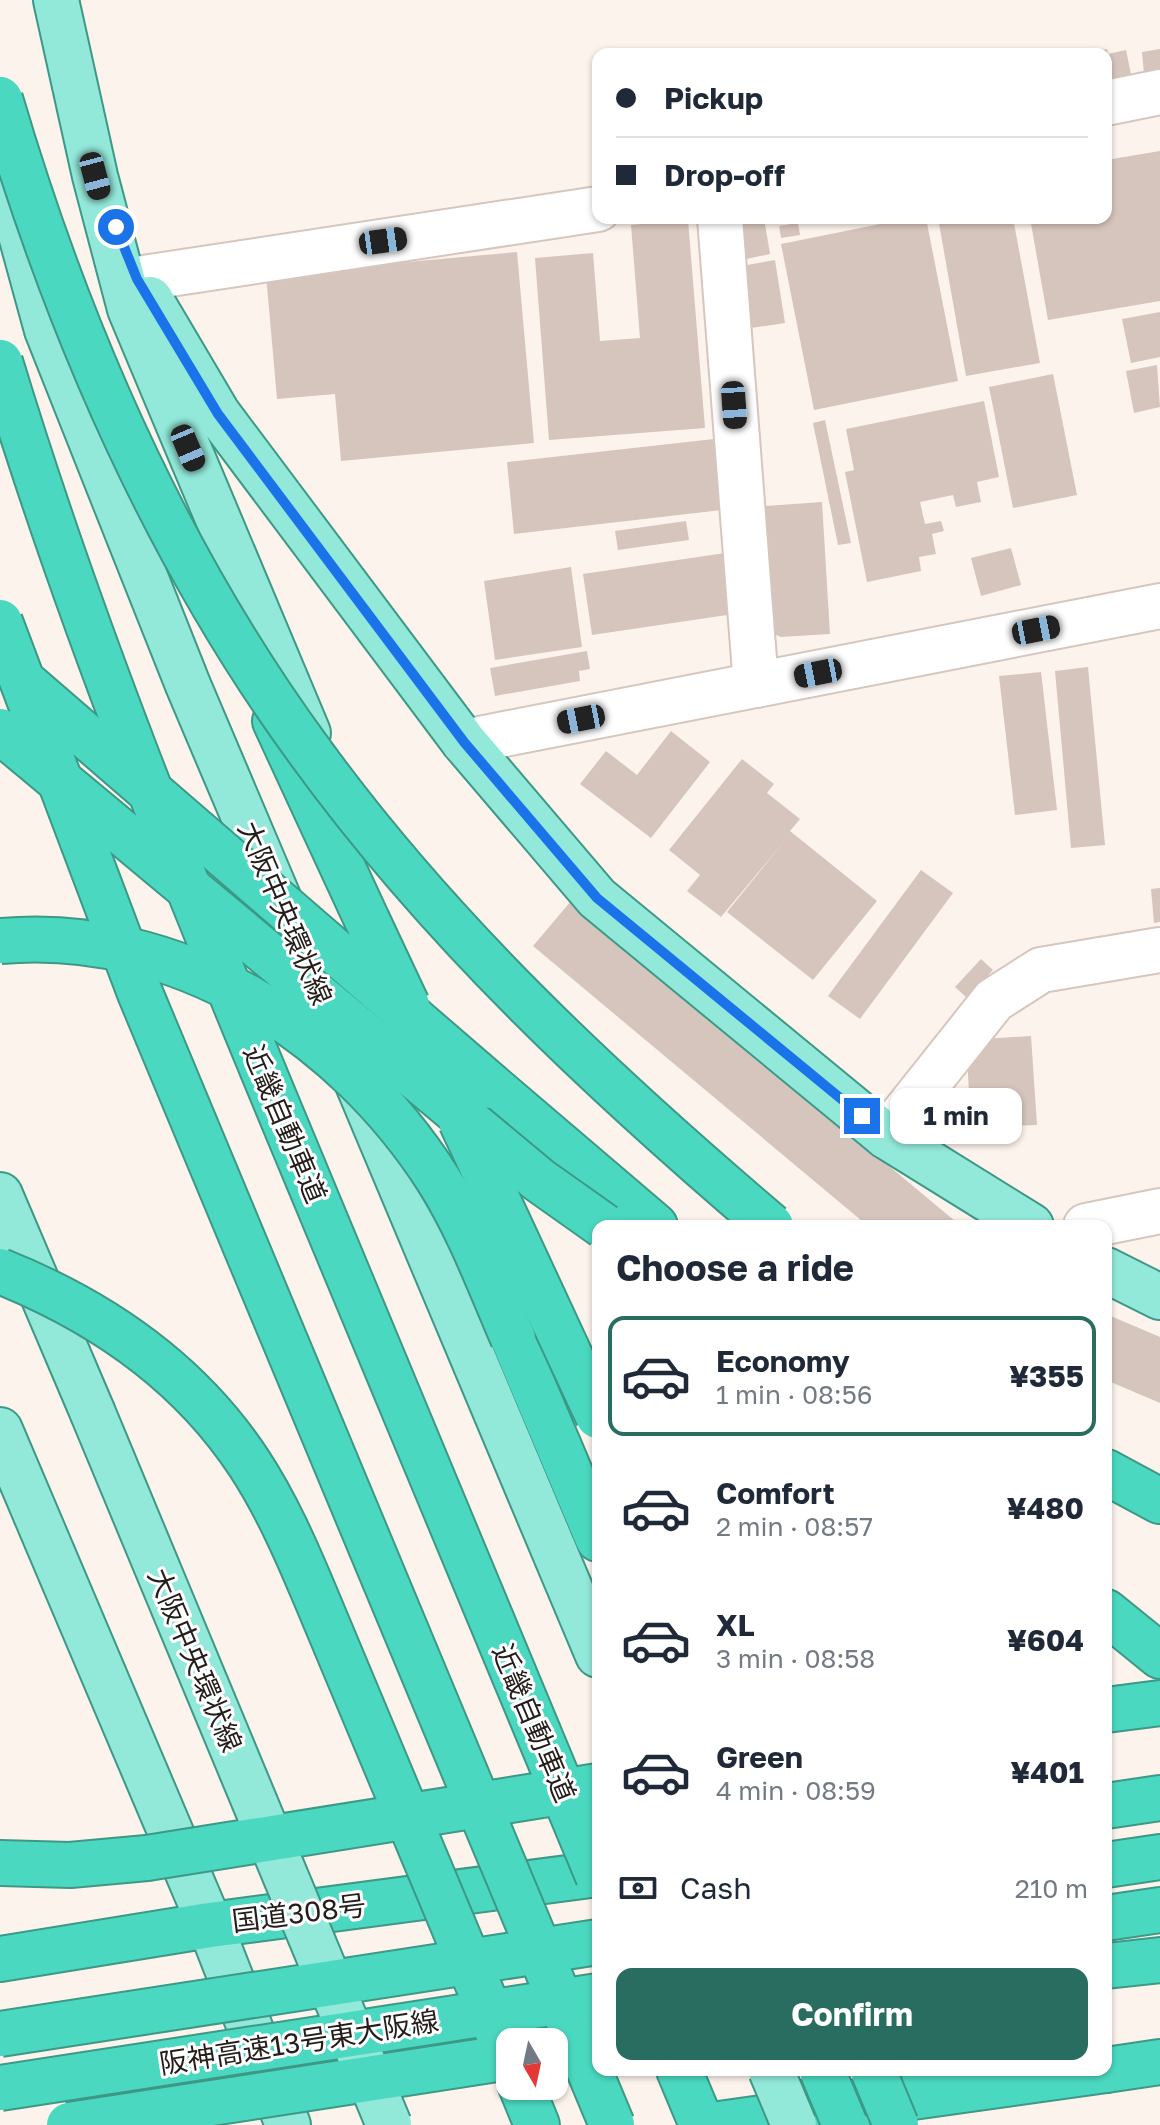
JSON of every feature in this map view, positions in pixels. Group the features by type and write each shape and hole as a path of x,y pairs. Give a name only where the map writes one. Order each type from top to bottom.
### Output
{"highway":[{"path":"0,99 34,216 82,341 187,553 243,653 592,1404"},
{"name":"近畿自動車道","path":"0,362 38,487 120,716 211,947 592,1861"},
{"path":"0,622 146,1008 612,2125"},
{"path":"243,653 309,752 375,836 529,1008 610,1085 764,1220"},
{"path":"0,659 648,1220"},
{"path":"0,731 539,1180 596,1220"},
{"path":"0,941 86,941 158,957 230,985 293,1023 393,1115 439,1180 473,1246 592,1525"},
{"path":"0,1271 54,1292 105,1321 156,1360 204,1405 249,1463 286,1528 497,2028"},
{"path":"1112,1475 1160,1501"},
{"path":"1112,1617 1160,1656"},
{"path":"1112,1709 1160,1703"},
{"path":"0,1863 70,1865 147,1858 592,1787"},
{"path":"1112,1805 1160,1798"},
{"path":"1112,1864 1160,1857"},
{"name":"国道308号","path":"0,1959 210,1925 592,1876"},
{"path":"1112,1917 1160,1910"},
{"name":"阪神高速13号東大阪線","path":"0,2034 592,1943"},
{"path":"1112,1965 1160,1960"},
{"name":"阪神高速13号東大阪線","path":"0,2088 592,1997"},
{"path":"568,2048 592,2045"},
{"path":"69,2125 496,2061"},
{"path":"1112,2069 1160,2062"},
{"path":"682,2076 702,2125"},
{"path":"831,2076 869,2103"},
{"path":"712,2125 1063,2076"},
{"path":"527,2100 537,2125"}],"main road":[{"path":"56,0 95,176 130,309 592,1403"},
{"name":"大阪中央環状線","path":"0,160 53,345 188,685 592,1641"},
{"path":"95,176 137,279 218,414 464,742 597,898 886,1136 1021,1220"},
{"name":"大阪中央環状線","path":"0,1195 389,2125"},
{"path":"1112,1273 1160,1297"},
{"path":"0,1430 210,1925 288,2125"},
{"path":"774,2076 794,2125"}],"street":[{"path":"1112,102 1160,92"},
{"path":"137,279 592,210"},
{"path":"720,224 756,685"},
{"path":"464,742 1160,606"},
{"path":"886,1136 994,1000 1041,970 1160,950"},
{"path":"1112,1221 1160,1211"}],"building":[{"path":"1160,49 1160,71 1144,74 1142,52"},
{"path":"1126,50 1132,79 1112,83 1112,53"},
{"path":"1160,151 1160,301 1048,320 1031,224 1112,224 1112,159"},
{"path":"688,224 705,428 549,440 535,258 593,253 600,341 640,338 631,225"},
{"path":"740,224 765,224 770,254 741,260"},
{"path":"798,224 800,235 781,238 779,226"},
{"path":"880,224 927,224 958,381 814,410 781,244"},
{"path":"939,224 1014,224 1040,363 966,376"},
{"path":"517,252 534,443 341,461 335,394 277,399 266,275"},
{"path":"775,260 785,323 751,328 742,266"},
{"path":"1160,312 1160,357 1131,363 1122,319"},
{"path":"1157,365 1160,407 1134,413 1126,371"},
{"path":"1053,374 1077,495 1013,508 989,387"},
{"path":"984,401 999,477 977,482 981,502 956,507 953,495 920,502 925,524 941,521 944,531 932,534 936,554 919,557 921,571 867,582 845,472 854,470 846,429"},
{"path":"825,420 851,543 838,545 813,423"},
{"path":"714,439 722,510 514,534 507,462"},
{"path":"822,502 830,634 781,637 758,627 750,507"},
{"path":"686,521 689,540 618,550 615,531"},
{"path":"1011,548 1021,585 981,596 971,558"},
{"path":"725,553 734,614 592,635 583,574"},
{"path":"571,567 582,647 495,660 484,581"},
{"path":"587,651 590,669 579,671 580,681 495,696 490,668"},
{"path":"1088,667 1105,845 1071,848 1055,671"},
{"path":"1041,672 1057,810 1015,815 999,676"},
{"path":"671,731 710,762 651,838 580,784 606,751 637,775"},
{"path":"742,759 774,784 767,793 800,819 790,831 877,901 813,980 727,912 787,838 721,917 687,891 700,875 669,850"},
{"path":"921,870 953,893 860,1019 828,996"},
{"path":"1160,888 1160,922 1154,923 1151,889"},
{"path":"571,901 954,1220 861,1220 533,946"},
{"path":"981,959 993,970 967,998 955,987"},
{"path":"1031,1036 1037,1125 988,1127 987,1110 970,1112 967,1055 982,1054 981,1039"},
{"path":"1112,1317 1160,1337 1160,1403 1112,1383"}],"route":[{"path":"116,227 137,279 218,414 464,742 597,898 862,1116"}]}
